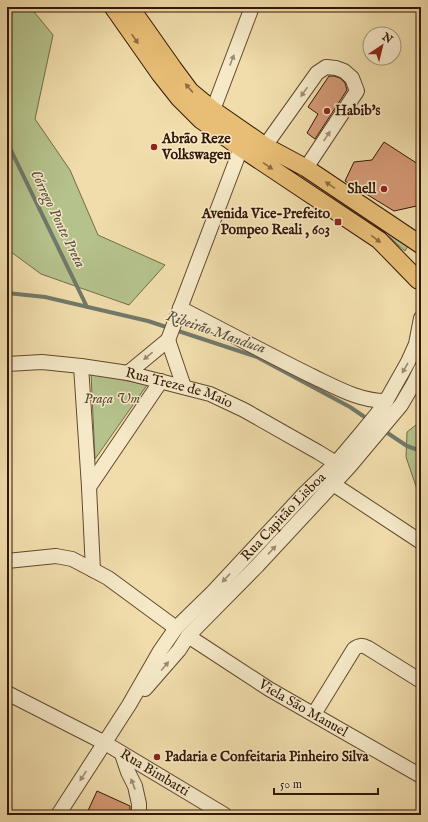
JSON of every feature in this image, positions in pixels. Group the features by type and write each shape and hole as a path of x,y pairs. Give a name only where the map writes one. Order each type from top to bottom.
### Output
{"main road":[{"path":"113,7 160,74 179,98 201,120 379,240 420,277"},
{"path":"130,7 190,91 213,110 265,146 306,168 421,245"}],"street":[{"path":"213,110 252,7"},
{"path":"265,146 317,73 326,67 344,71 352,78 357,91 306,168"},
{"path":"128,373 169,338 241,148"},
{"path":"178,314 356,396 375,401 386,401"},
{"name":"Rua Capitão Lisboa","path":"382,418 386,401 408,362 416,344 421,318"},
{"path":"169,338 184,387"},
{"name":"Rua Treze de Maio","path":"7,364 42,362 81,366 128,373 210,394 244,410 336,463"},
{"path":"81,366 93,570"},
{"name":"Rua Capitão Lisboa","path":"129,704 147,687 179,650 188,636 257,566 333,484 363,441 382,418 401,404 421,369"},
{"path":"89,487 161,381"},
{"name":"Rua Capitão Lisboa","path":"58,815 129,704 160,651 176,628 213,592 304,494 336,463 363,441"},
{"path":"333,484 421,542"},
{"path":"7,561 56,556 72,559 108,578 176,628"},
{"name":"Viela São Manuel","path":"188,636 269,688 421,776"},
{"path":"314,714 354,649 358,646 362,645 368,648 421,681"},
{"name":"Rua Bimbatti","path":"7,693 104,743 225,815"},
{"path":"122,754 128,772 135,786 139,804 139,815"}],"green space":[{"path":"7,7 30,7 53,35 35,119 70,170 98,235 165,265 129,305 41,274 7,249"},
{"path":"331,194 409,244 405,251 391,238 334,199"},
{"name":"Praça Um","path":"91,373 147,385 95,459"},
{"path":"421,421 421,494 419,495 406,457 407,432"}],"building":[{"name":"Habib's","path":"329,76 340,78 345,83 347,90 315,139 307,133 318,114 308,107"},
{"path":"384,142 421,166 421,205 394,211 345,181 354,162 372,160"},
{"path":"97,791 130,806 130,815 86,815"}],"waterway":[{"name":"Córrego Ponte Preta","path":"7,142 87,307"},
{"name":"Ribeirão Manduca","path":"7,293 45,297 148,321 257,357 350,407 369,420"},
{"name":"Ribeirão Manduca","path":"383,430 407,446 421,451"}],"place":[{"name":"Habib's","path":"327,111"},
{"name":"Abrão Reze Volkswagen","path":"154,147"},
{"name":"Shell","path":"384,189"},
{"name":"Avenida Vice-Prefeito Pompeo Reali , 603","path":"338,222"},
{"name":"Padaria e Confeitaria Pinheiro Silva","path":"157,757"}]}
